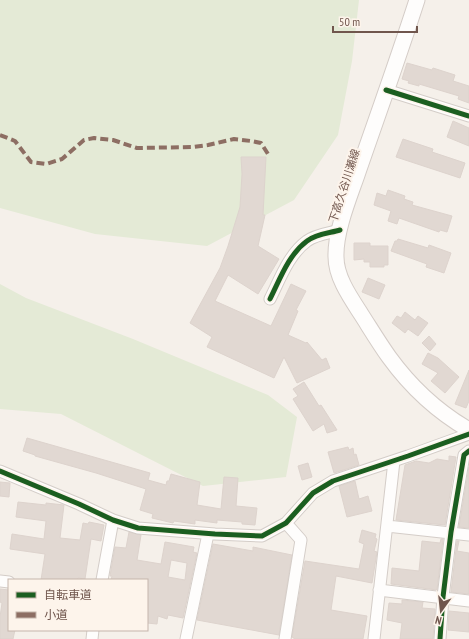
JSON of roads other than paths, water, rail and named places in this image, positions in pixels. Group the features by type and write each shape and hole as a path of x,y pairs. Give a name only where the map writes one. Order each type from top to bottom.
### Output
{"main road":[{"name":"下高久谷川瀬線","path":"417,0 352,191 336,246 336,258 338,273 354,303 389,358 407,379 433,405 456,423 469,430"}],"street":[{"path":"386,90 469,116"},
{"path":"270,298 289,263 298,250 308,240 318,235 340,230"},
{"path":"0,471 114,520 138,528 208,534 262,536 286,523 313,493 333,481 469,434"},
{"path":"440,639 443,598 451,532 464,455 469,451"},
{"path":"374,639 378,590 394,461"},
{"path":"102,579 114,520"},
{"path":"285,639 301,540 286,523"},
{"path":"387,526 469,535"},
{"path":"186,639 208,534"},
{"path":"378,590 469,600"}]}
